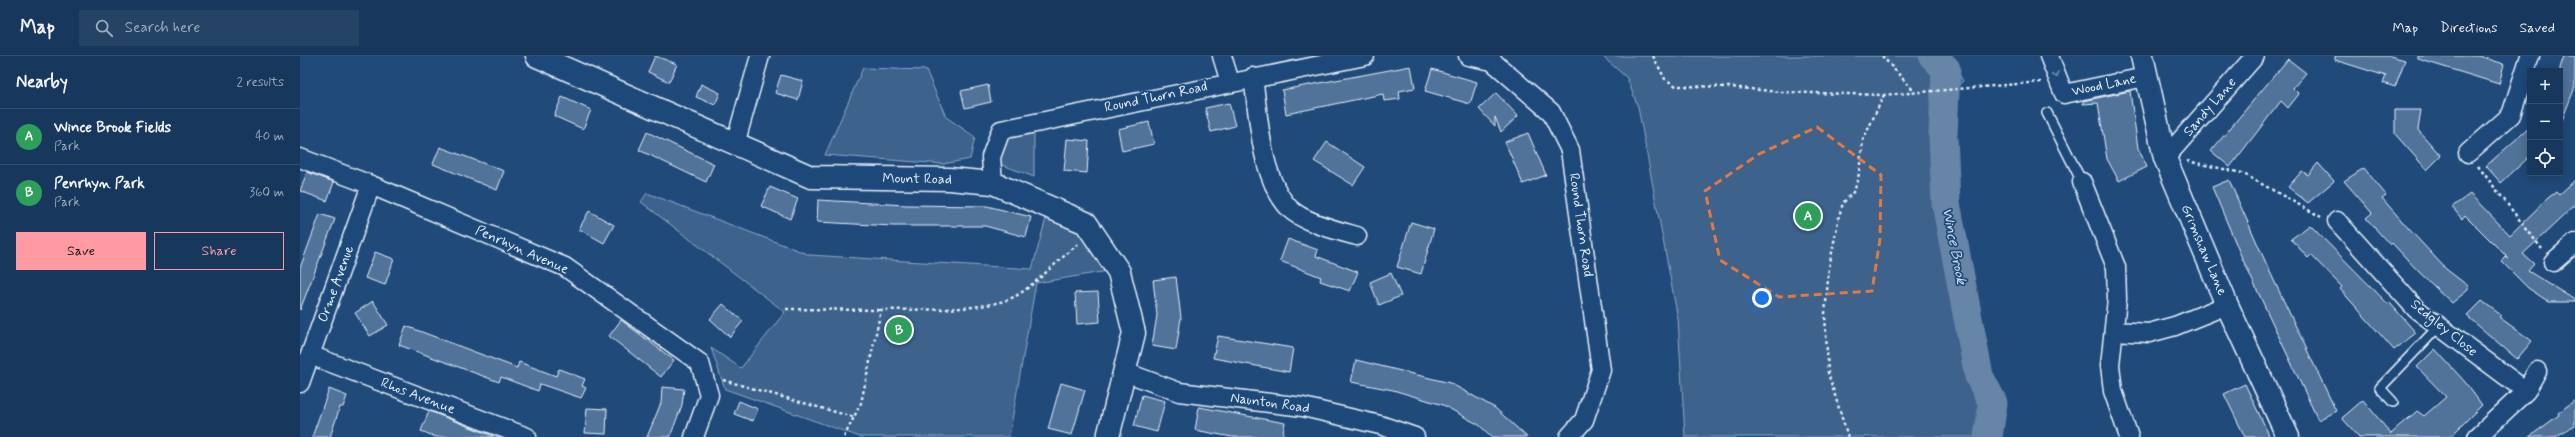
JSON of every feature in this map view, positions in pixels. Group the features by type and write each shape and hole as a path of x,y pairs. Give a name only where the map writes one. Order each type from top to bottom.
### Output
{"street":[{"name":"Mount Road","path":"537,56 811,177 949,179 993,183 1086,223 1119,272 1134,333 1108,437"},
{"path":"735,144 760,56"},
{"path":"1222,56 1230,82"},
{"name":"Round Thorn Road","path":"993,183 991,157 1001,130 1253,77 1365,56"},
{"name":"Round Thorn Road","path":"1468,56 1492,61 1551,112 1570,150 1601,370 1584,420 1569,437"},
{"path":"2049,56 2061,87"},
{"name":"Sandy Lane","path":"2170,153 2255,56"},
{"path":"2468,153 2511,116 2530,56"},
{"name":"Wood Lane","path":"2061,87 2144,66"},
{"name":"Grimshaw Lane","path":"2144,66 2170,153 2227,305 2288,437"},
{"path":"1253,77 1268,173 1290,208 1323,227 1357,236"},
{"name":"Penrhyn Avenue","path":"300,158 371,185 565,267 700,363 708,395 694,437"},
{"path":"2082,182 2116,266 2114,331 2110,365 2113,392 2129,437"},
{"name":"Orme Avenue","path":"300,383 371,185"},
{"name":"Sedgley Close","path":"2337,221 2416,308 2526,391"},
{"path":"2553,262 2575,243"},
{"path":"2114,331 2149,333 2175,326 2227,305"},
{"name":"Rhos Avenue","path":"310,355 527,437"},
{"path":"2477,437 2526,391 2537,371"},
{"name":"Naunton Road","path":"1125,372 1180,392 1303,407 1379,431 1415,437"}],"lane":[{"path":"2047,113 2082,182"},
{"path":"2393,402 2380,388 2439,326"}],"path":[{"path":"1653,56 1665,79 1676,86 1730,87 1780,92 1884,95 1958,87 2061,87"},
{"path":"1882,56 1914,92"},
{"path":"1848,437 1828,372 1825,314 1829,268 1838,216 1843,203 1854,191 1858,180 1863,140 1884,95"},
{"path":"2170,153 2189,162 2242,173 2317,217 2337,221"},
{"path":"2468,153 2553,262"},
{"path":"786,308 884,310 953,307 996,302 1015,296 1092,232"},
{"path":"844,437 861,402 881,310 884,310"},
{"path":"703,374 853,417"}],"highlighted area":[{"path":"1817,127 1881,175 1880,239 1872,291 1779,297 1720,260 1705,191 1759,154"}],"shaded area":[{"path":"1602,56 1945,56 1953,63 1963,81 1952,91 1953,181 1960,250 1973,325 2002,407 1993,437 1685,437 1678,319 1638,107 1627,78"},
{"path":"863,68 926,70 946,117 975,137 970,159 943,164 825,155"},
{"path":"1034,129 1034,177 1000,164 998,149 1007,136"},
{"path":"647,193 810,255 1032,269 1048,211 1082,226 1108,271 1036,283 1009,437 860,437 725,389 711,348 741,368 785,312 641,202"}],"building":[{"path":"655,56 677,64 669,82 648,72"},
{"path":"2335,56 2390,56 2405,60 2395,87 2383,83 2386,76 2335,60"},
{"path":"2418,56 2479,56 2504,64 2499,84 2418,59"},
{"path":"2564,56 2575,56 2575,87 2563,118 2563,68 2560,68"},
{"path":"2288,59 2306,73 2293,88 2299,94 2288,108 2281,101 2230,167 2211,151"},
{"path":"1411,66 1415,88 1399,91 1400,99 1384,101 1383,94 1286,114 1282,90"},
{"path":"1432,69 1477,82 1470,104 1425,91"},
{"path":"781,75 803,81 798,100 775,93"},
{"path":"701,84 720,93 715,105 696,97"},
{"path":"988,85 991,102 965,108 961,91"},
{"path":"2130,91 2138,148 2147,167 2119,181 2107,159 2098,103 2083,104 2083,101"},
{"path":"1496,93 1518,116 1501,132 1495,117 1495,126 1479,109"},
{"path":"562,97 591,110 583,129 554,116"},
{"path":"1229,103 1235,126 1211,132 1205,108"},
{"path":"2395,110 2421,110 2418,130 2441,156 2427,170 2395,134"},
{"path":"1149,122 1154,144 1122,151 1118,129"},
{"path":"2527,130 2527,159 2501,183 2486,166"},
{"path":"647,132 714,164 706,182 639,150"},
{"path":"1528,133 1546,175 1523,184 1505,142"},
{"path":"1067,139 1089,141 1087,173 1064,171"},
{"path":"1327,142 1365,167 1353,185 1314,161"},
{"path":"440,147 504,171 497,190 433,164"},
{"path":"2318,163 2334,181 2308,203 2288,187 2302,171 2308,175"},
{"path":"2364,168 2386,195 2382,198 2408,228 2446,269 2468,286 2468,290 2452,303 2419,272 2392,243 2390,245 2366,218 2372,213 2344,181"},
{"path":"307,172 334,182 327,201 300,191"},
{"path":"2229,180 2270,272 2336,411 2318,420 2242,258 2212,187"},
{"path":"2575,180 2575,205 2523,254 2534,264 2528,271 2575,300 2575,302 2549,302 2528,288 2502,262 2506,257 2509,259 2465,215 2462,219 2452,207 2470,194 2510,235 2548,198 2556,192 2559,195"},
{"path":"770,187 798,199 790,219 761,206"},
{"path":"818,200 906,205 987,206 1031,217 1026,237 985,226 893,226 817,222"},
{"path":"589,211 614,225 604,243 579,229"},
{"path":"320,214 335,219 300,310 300,268"},
{"path":"1411,222 1434,229 1421,274 1397,267"},
{"path":"2310,225 2388,304 2390,303 2416,333 2394,350 2340,289 2342,287 2311,255 2308,258 2291,239"},
{"path":"1288,239 1318,250 1316,256 1358,272 1350,291 1320,281 1321,277 1280,261"},
{"path":"375,252 394,259 385,285 365,278"},
{"path":"1391,273 1401,296 1379,305 1370,282"},
{"path":"1176,277 1181,318 1176,350 1152,346 1157,315 1153,280"},
{"path":"1098,292 1100,322 1077,324 1075,293"},
{"path":"373,301 388,325 370,336 355,313"},
{"path":"2482,301 2501,315 2499,317 2532,341 2517,359 2467,316"},
{"path":"723,304 743,321 730,337 710,319"},
{"path":"621,320 674,360 661,377 609,336"},
{"path":"406,326 517,368 519,362 556,376 559,369 585,379 582,386 586,388 581,398 540,384 538,391 501,377 499,382 399,345"},
{"path":"1218,336 1293,348 1289,372 1213,358"},
{"path":"2435,349 2465,382 2482,405 2450,437 2359,437 2342,418 2363,400 2391,434 2417,411 2424,416 2446,397 2417,367"},
{"path":"1356,360 1450,383 1495,408 1527,437 1492,437 1479,425 1443,405 1393,390 1351,382"},
{"path":"1061,383 1085,390 1072,435 1048,429"},
{"path":"2245,384 2270,437 2245,437 2224,394"},
{"path":"662,387 684,389 682,405 670,437 647,437 661,403"},
{"path":"329,389 347,396 343,407 340,407 330,437 312,437"},
{"path":"1142,395 1165,401 1157,432 1134,426"},
{"path":"2575,400 2575,425 2555,437 2529,437 2559,415 2558,413"},
{"path":"739,401 758,409 753,421 734,414"},
{"path":"1199,407 1285,423 1282,437 1232,437 1195,430"},
{"path":"587,408 607,409 606,434 585,433"},
{"path":"429,411 493,437 436,437 421,431"}],"waterway":[{"name":"Wince Brook","path":"1933,56 1946,69 1943,135 1946,203 1979,376 1993,403 1988,437"}],"place":[{"name":"Wince Brook Fields","path":"1808,216"},
{"name":"Penrhyn Park","path":"899,330"}]}
